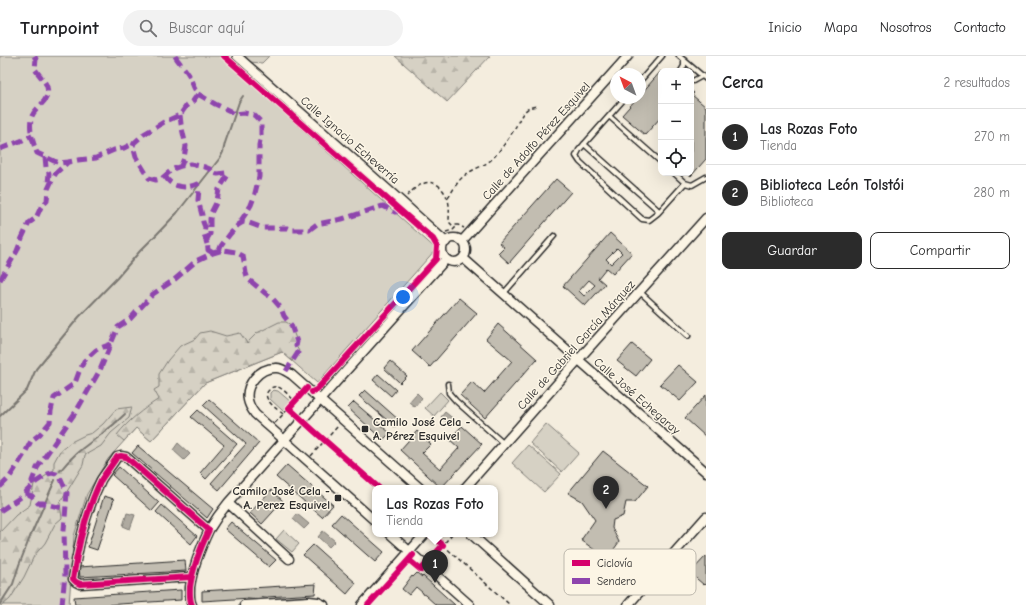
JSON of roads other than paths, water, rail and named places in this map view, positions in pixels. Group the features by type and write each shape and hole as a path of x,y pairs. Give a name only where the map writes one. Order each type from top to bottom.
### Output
{"street":[{"name":"Calle Ignacio Echeverría","path":"237,56 446,242"},
{"name":"Calle de Adolfo Pérez Esquivel","path":"462,241 628,56"},
{"name":"Calle de Gabriel García Márquez","path":"468,485 706,218"},
{"path":"452,238 462,241 466,249 463,258 457,262 451,262 446,259 442,251 446,242 452,238"},
{"name":"Calle José Echegaray","path":"463,258 706,472"},
{"path":"192,605 190,601 190,593 195,562 201,545 218,516 446,259"},
{"path":"372,518 255,414 248,400 248,388 259,374 267,369 275,368 283,369 292,375 417,485"},
{"path":"192,577 80,584 76,582 73,579 76,558 88,513 102,480 117,457 121,456 126,457 209,530"},
{"path":"228,503 289,559"},
{"path":"678,549 706,517"},
{"path":"393,537 470,605"},
{"path":"362,605 422,537"},
{"path":"474,537 550,605"},
{"path":"628,605 637,595"},
{"path":"244,605 309,600 324,605"}],"lane":[{"path":"646,74 662,56"},
{"path":"679,56 704,78"},
{"path":"683,68 684,60"},
{"path":"694,81 704,78"},
{"path":"620,104 579,150 576,156 580,162 642,219 649,220 685,183"},
{"path":"609,116 658,159"},
{"path":"584,144 659,211"},
{"path":"677,176 685,183 692,185 706,177"},
{"path":"504,293 554,236"},
{"path":"639,292 688,336"},
{"path":"448,384 449,393 456,401 504,444"}],"waterway":[{"path":"0,416 27,390 36,369 79,317 177,213 220,158 239,102 243,96"},
{"path":"60,471 75,454 117,422 125,414"},
{"path":"0,604 13,584 30,537 55,480"}],"place":[{"name":"Camilo José Cela - A. Pérez Esquivel","path":"365,429"},
{"name":"Camilo José Cela - A. Perez Esquivel","path":"338,498"},
{"name":"Biblioteca León Tolstói","path":"606,509"},
{"name":"Las Rozas Foto","path":"435,583"}]}
